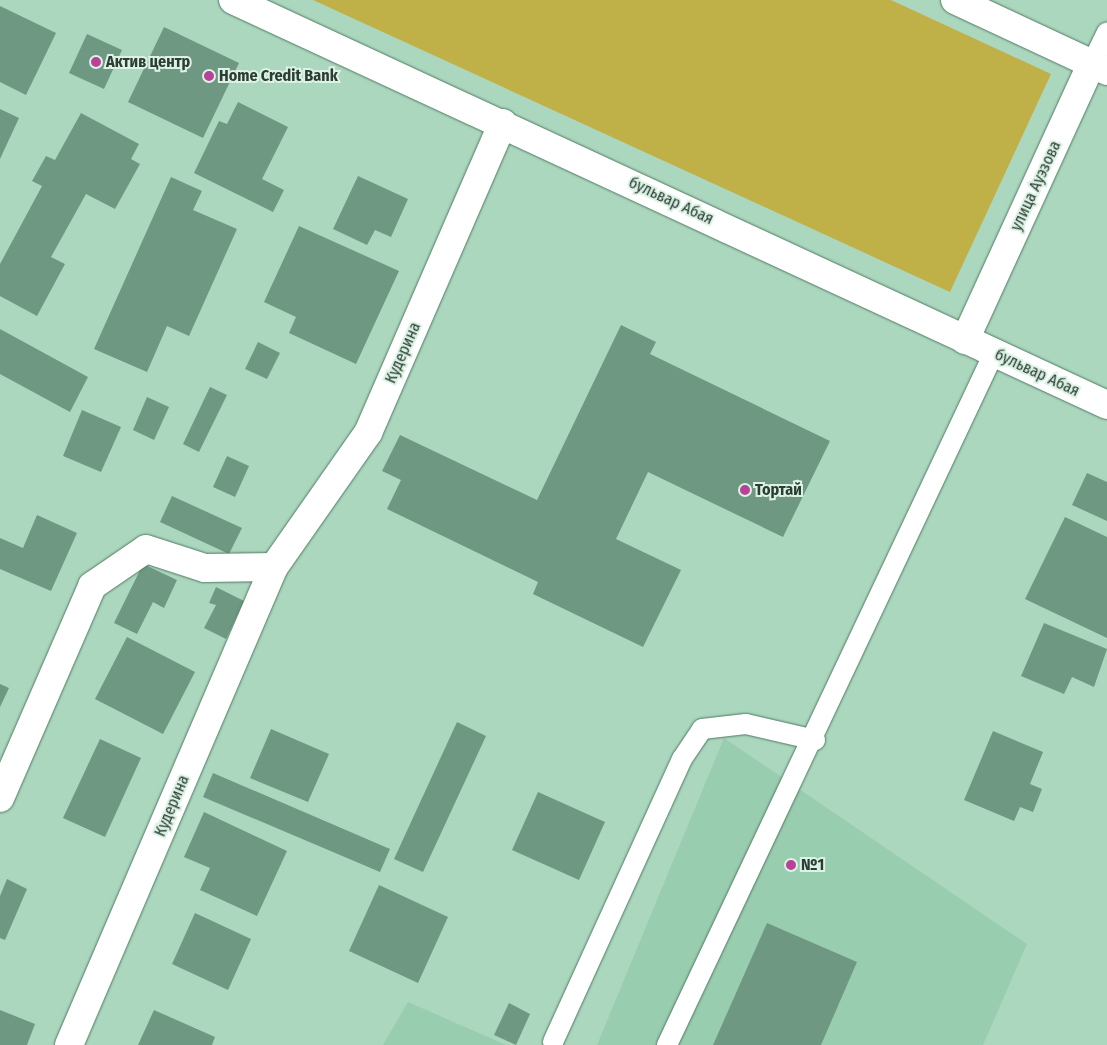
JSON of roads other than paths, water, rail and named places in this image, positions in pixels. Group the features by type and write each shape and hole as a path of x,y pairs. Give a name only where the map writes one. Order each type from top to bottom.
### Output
{"street":[{"name":"бульвар Абая","path":"233,0 503,123 1107,405"},
{"path":"954,0 1099,67"},
{"name":"улица Ауэзова","path":"965,340 1099,67"},
{"name":"Кудерина","path":"69,1045 274,567 368,433 503,123"},
{"path":"0,798 92,586 146,549 205,568 274,567"}],"lane":[{"name":"улица Ауэзова","path":"1099,67 1107,32"},
{"path":"668,1045 815,740 994,353"},
{"path":"553,1042 682,759 702,729 746,724 815,740"}],"place":[{"name":"Актив центр","path":"96,62"},
{"name":"Home Credit Bank","path":"209,76"},
{"name":"Тортай","path":"745,490"},
{"name":"№1","path":"791,865"}]}
